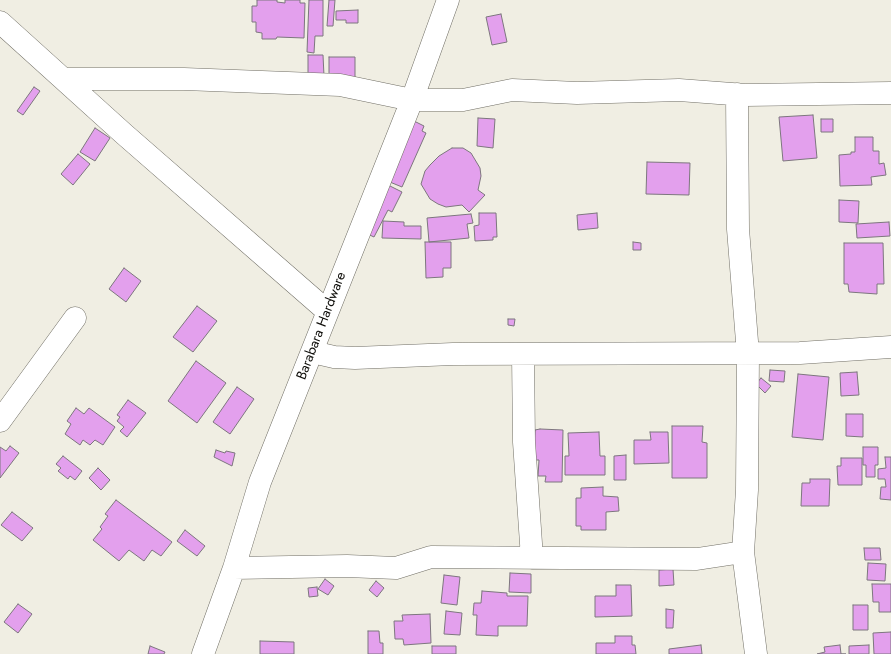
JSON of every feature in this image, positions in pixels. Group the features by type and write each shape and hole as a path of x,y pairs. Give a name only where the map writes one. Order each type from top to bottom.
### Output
{"street":[{"name":"Barabara Hardware","path":"203,654 234,568 260,482 412,100 448,0"},
{"path":"0,22 124,134 327,311"},
{"path":"64,79 199,80 332,84 412,100 463,100 512,90 577,94 679,90 736,94 891,94"},
{"path":"736,94 738,229 748,354 747,490 743,552 756,654"},
{"path":"0,420 75,318"},
{"path":"315,344 314,348 322,354 334,357 523,354 748,354 800,353 891,347"},
{"path":"523,354 523,435 532,558"},
{"path":"234,568 347,566 396,568 431,557 696,559 743,552"}],"building":[{"path":"257,0 277,0 277,2 285,3 285,0 300,0 300,3 305,3 304,38 277,37 276,39 262,39 262,33 256,32 256,22 252,22 252,6 257,6"},
{"path":"309,0 323,0 323,36 315,36 314,53 307,52"},
{"path":"329,0 335,0 333,26 327,26"},
{"path":"358,10 358,23 346,23 346,20 336,20 336,11"},
{"path":"501,14 507,42 492,45 486,17"},
{"path":"308,55 323,55 324,76 308,76"},
{"path":"329,57 355,57 355,78 329,78"},
{"path":"34,87 40,91 23,115 17,111"},
{"path":"813,115 817,158 783,161 779,117"},
{"path":"478,118 495,119 493,148 477,146"},
{"path":"821,119 833,119 833,132 821,132"},
{"path":"414,121 424,126 422,131 426,133 402,187 385,180"},
{"path":"95,128 110,138 95,161 80,152"},
{"path":"855,137 873,137 873,151 879,151 879,164 884,163 886,175 871,177 872,185 840,186 839,155 851,154 851,152 855,152"},
{"path":"452,148 463,148 471,153 480,168 481,176 478,190 485,195 469,212 462,205 446,207 438,204 430,199 421,184 425,171 430,165 439,156"},
{"path":"78,154 90,164 73,185 61,174"},
{"path":"647,162 690,163 689,195 646,194"},
{"path":"384,183 402,192 392,212 388,210 374,237 361,231"},
{"path":"839,200 859,201 858,223 839,222"},
{"path":"479,213 496,213 497,237 493,237 493,240 475,241 474,226 479,225"},
{"path":"597,213 598,228 578,230 577,215"},
{"path":"471,214 473,223 467,224 469,238 429,242 427,218"},
{"path":"383,221 404,222 404,226 421,226 421,239 382,238"},
{"path":"889,222 890,236 857,238 856,224"},
{"path":"425,242 451,242 451,268 443,268 443,277 426,278"},
{"path":"633,242 641,243 641,250 633,250"},
{"path":"844,243 883,243 884,284 877,284 877,294 849,292 848,284 844,284"},
{"path":"124,268 141,281 126,302 109,289"},
{"path":"197,306 217,321 193,352 173,337"},
{"path":"508,319 515,319 514,326 508,325"},
{"path":"196,361 226,383 197,423 168,401"},
{"path":"770,370 785,371 784,382 769,381"},
{"path":"857,372 859,395 841,396 840,373"},
{"path":"798,374 829,377 823,440 792,437"},
{"path":"761,378 771,386 765,393 756,384"},
{"path":"237,387 254,399 230,434 213,422"},
{"path":"128,400 146,413 127,437 120,431 124,427 117,421 120,417 117,415"},
{"path":"76,408 84,414 89,408 115,427 103,445 95,440 90,445 83,440 80,445 65,434 71,424 67,421"},
{"path":"846,414 863,414 863,437 846,436"},
{"path":"672,426 703,426 702,442 707,443 707,478 672,478"},
{"path":"535,430 563,430 562,482 545,482 546,476 538,476 539,460 533,460"},
{"path":"599,432 600,456 605,456 605,475 565,475 565,456 569,456 568,433"},
{"path":"650,432 668,432 669,463 634,464 634,440 651,440"},
{"path":"10,446 19,453 0,478 0,447 6,451"},
{"path":"863,447 878,447 878,465 875,465 875,477 866,477 866,465 863,465"},
{"path":"216,450 225,453 226,451 235,453 232,466 214,457"},
{"path":"626,455 626,480 614,480 614,456"},
{"path":"63,456 82,471 75,480 70,476 68,479 58,471 61,468 56,464"},
{"path":"885,457 891,457 891,500 880,499 881,487 886,487 885,479 878,479 878,469 886,468"},
{"path":"841,458 862,458 862,485 838,485 837,466 841,466"},
{"path":"98,468 110,480 101,490 89,478"},
{"path":"810,479 830,479 829,506 801,506 802,483 810,483"},
{"path":"603,487 603,496 618,497 619,511 606,512 606,530 581,530 581,526 576,526 576,498 581,498 581,488"},
{"path":"116,500 172,542 161,556 152,550 144,561 129,550 119,561 93,540 102,529 100,527 108,516 105,514"},
{"path":"12,512 33,528 22,541 1,525"},
{"path":"185,530 205,546 197,556 177,541"},
{"path":"864,548 880,548 881,560 865,560"},
{"path":"868,563 886,564 885,581 867,580"},
{"path":"673,569 674,585 659,586 659,570"},
{"path":"510,573 531,574 531,593 509,592"},
{"path":"444,575 460,577 457,605 441,603"},
{"path":"325,579 334,586 328,595 318,589"},
{"path":"376,581 384,588 377,597 369,590"},
{"path":"872,584 891,584 891,612 879,612 879,602 873,602"},
{"path":"616,585 631,585 632,616 595,617 595,596 616,596"},
{"path":"317,587 318,596 309,597 308,588"},
{"path":"482,591 507,593 507,596 528,596 527,626 498,626 498,636 476,635 477,615 473,615 474,603 481,603"},
{"path":"18,604 32,614 18,633 4,622"},
{"path":"853,605 868,605 868,630 853,630"},
{"path":"666,609 674,610 673,628 666,628"},
{"path":"446,611 462,613 460,635 444,634"},
{"path":"430,614 431,643 404,645 403,639 395,639 394,621 403,621 402,615"},
{"path":"368,631 379,631 380,643 383,643 383,654 368,654"},
{"path":"891,632 891,654 874,654 873,633"},
{"path":"615,636 632,636 632,645 635,645 636,654 596,654 596,643 615,643"},
{"path":"260,641 294,642 294,654 260,654"},
{"path":"701,645 702,654 669,654 669,649"},
{"path":"840,645 841,654 817,654 825,652 824,647"},
{"path":"869,645 869,654 849,654 849,646"},
{"path":"150,646 165,652 164,654 148,654"},
{"path":"432,646 456,646 456,654 432,654"}]}
